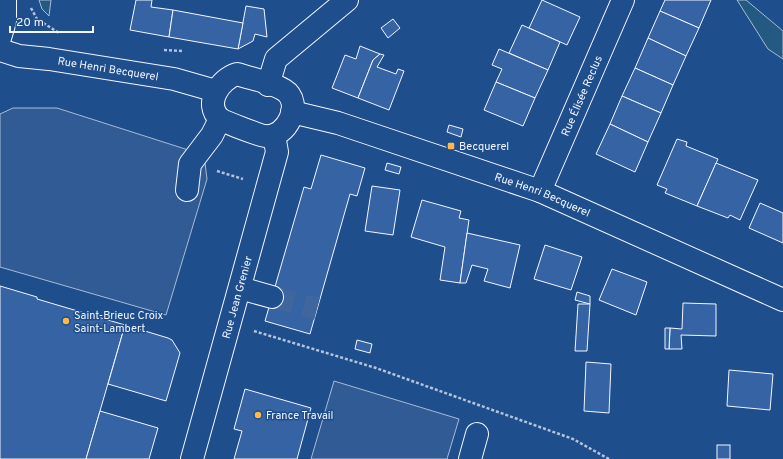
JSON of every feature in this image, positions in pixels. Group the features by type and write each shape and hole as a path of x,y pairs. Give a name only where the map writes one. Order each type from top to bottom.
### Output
{"main road":[{"path":"0,38 5,21 5,0"},
{"path":"268,84 276,59 347,0"},
{"name":"Rue Élisée Reclus","path":"540,191 623,0"},
{"name":"Rue Henri Becquerel","path":"0,50 19,56 50,59 174,79 216,91"},
{"path":"187,190 190,164 212,135 220,119 214,103 216,91 224,80 237,74 284,90 290,97 292,112 286,126 274,135 266,136 220,119"},
{"name":"Rue Henri Becquerel","path":"292,112 344,125 540,191 783,300"},
{"name":"Rue Jean Grenier","path":"192,459 277,152 274,135"},
{"path":"240,288 272,297"},
{"path":"470,459 477,434"}],"path":[{"path":"30,5 37,19 62,35"},
{"path":"160,49 183,51"},
{"path":"190,164 268,186"},
{"path":"230,325 376,368 573,439 609,459"}],"shaded area":[{"path":"39,0 51,0 49,16 42,9"},
{"path":"737,0 746,0 783,31 783,59 768,49"},
{"path":"13,108 57,108 204,155 207,179 166,315 0,267 0,114"},
{"path":"334,381 459,419 447,459 311,459"}],"building":[{"path":"136,0 152,0 151,7 173,10 169,37 130,30"},
{"path":"542,0 580,17 567,45 529,28"},
{"path":"665,0 711,0 699,28 660,11"},
{"path":"246,6 264,9 267,37 255,34 253,41 238,49"},
{"path":"173,10 243,23 238,49 169,37"},
{"path":"660,11 699,28 686,56 648,38"},
{"path":"393,19 400,28 388,38 381,28"},
{"path":"522,25 560,42 548,70 509,53"},
{"path":"648,38 686,56 673,85 635,68"},
{"path":"360,46 380,54 373,60 358,98 332,88 345,55 356,59"},
{"path":"499,49 548,70 535,98 496,82 502,69 492,65"},
{"path":"380,54 384,55 377,67 396,74 398,69 404,71 389,110 358,98 373,60"},
{"path":"635,68 673,85 661,113 622,96"},
{"path":"496,82 535,98 523,126 484,110"},
{"path":"622,96 661,113 648,142 610,124"},
{"path":"610,124 648,142 635,172 596,154"},
{"path":"449,125 463,129 461,137 447,132"},
{"path":"677,139 687,142 686,146 718,159 697,206 665,193 667,189 657,185"},
{"path":"321,155 365,168 357,196 350,194 310,334 265,321 304,187 311,189"},
{"path":"387,163 401,167 399,174 385,170"},
{"path":"716,163 758,180 740,220 730,215 728,218 697,206"},
{"path":"372,186 400,190 393,235 365,231"},
{"path":"422,200 461,211 459,218 469,220 460,283 440,280 445,247 411,237"},
{"path":"760,203 783,213 783,243 749,228"},
{"path":"467,233 520,245 510,288 484,281 488,269 472,265 466,283 460,283"},
{"path":"545,245 582,257 571,290 534,279"},
{"path":"612,269 647,282 636,315 599,300"},
{"path":"0,286 37,297 37,299 125,325 86,459 0,459"},
{"path":"577,292 590,296 590,304 575,300"},
{"path":"683,303 716,304 716,336 681,335 682,349 669,349 670,328 682,329"},
{"path":"578,304 590,304 587,351 575,351"},
{"path":"125,325 172,340 180,353 166,401 108,384"},
{"path":"665,328 670,328 669,349 665,349"},
{"path":"357,340 372,344 370,353 355,349"},
{"path":"586,362 611,364 609,413 584,411"},
{"path":"729,370 773,374 770,410 727,406"},
{"path":"245,389 311,408 297,459 234,459 242,431 234,429"},
{"path":"100,411 158,428 149,459 86,459"},
{"path":"717,445 730,445 730,459 717,459"}],"tunnel":[{"path":"272,297 317,309"}],"place":[{"name":"Becquerel","path":"451,146"},
{"name":"Saint-Brieuc Croix Saint-Lambert","path":"66,321"},
{"name":"France Travail","path":"258,415"}]}
